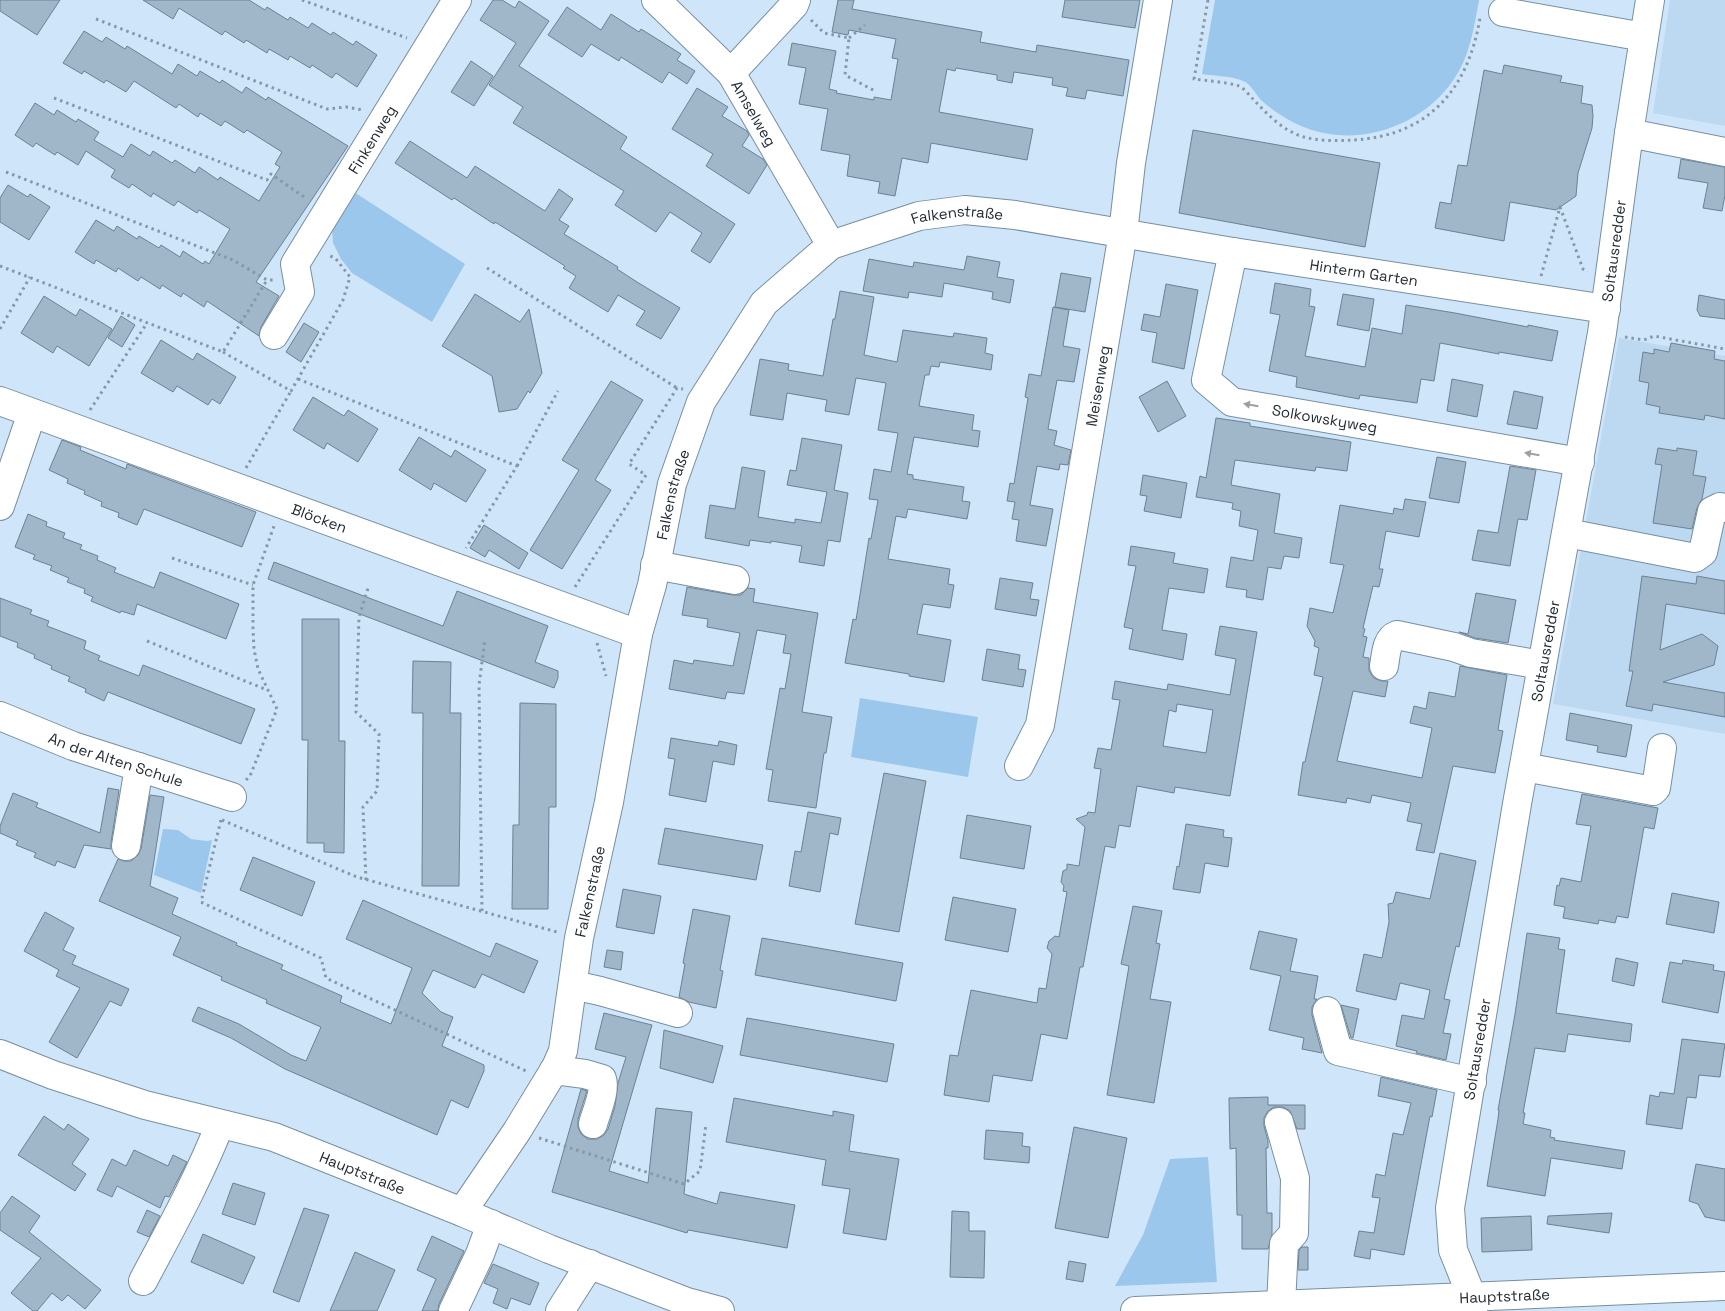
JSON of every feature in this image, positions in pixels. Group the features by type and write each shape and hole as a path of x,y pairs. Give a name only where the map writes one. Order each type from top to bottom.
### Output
{"street":[{"name":"Finkenweg","path":"274,336 300,292 295,264 457,0"},
{"name":"Amselweg","path":"656,0 732,73 831,245"},
{"name":"Meisenweg","path":"1019,766 1040,725 1123,233 1131,163 1158,0"},
{"name":"Soltausredder","path":"1473,1304 1453,1250 1450,1208 1524,767 1604,321 1629,133 1650,0"},
{"path":"732,73 795,2"},
{"path":"1492,14 1644,36"},
{"path":"1629,133 1725,152"},
{"name":"Falkenstraße","path":"462,1212 517,1132 563,1050 579,938 609,802 638,634 656,565 672,484 701,402 764,303 831,245 919,216 965,210 1015,215 1123,233"},
{"name":"Hinterm Garten","path":"1123,233 1233,252 1535,298 1604,321"},
{"name":"Solkowskyweg","path":"1233,252 1206,380 1232,402 1580,462"},
{"name":"Blöcken","path":"0,401 638,634"},
{"path":"0,506 32,413"},
{"path":"1567,533 1695,558 1703,552 1712,511 1720,507 1725,508"},
{"path":"656,565 735,580"},
{"path":"1384,666 1389,642 1392,637 1397,635 1454,647 1471,653 1542,665"},
{"name":"An der Alten Schule","path":"0,716 73,746 139,767 227,808"},
{"path":"1524,767 1653,791 1656,788 1662,748"},
{"path":"126,846 139,767"},
{"path":"572,985 678,1013"},
{"path":"1327,1011 1338,1051 1472,1082"},
{"name":"Hauptstraße","path":"0,1054 54,1075 144,1105 274,1137 590,1264 678,1305 720,1311"},
{"path":"550,1076 585,1074 602,1079 603,1089 593,1124"},
{"path":"1279,1122 1295,1178 1294,1233 1284,1244 1281,1305"},
{"path":"143,1281 189,1193 220,1124"},
{"path":"453,1311 480,1254 491,1224"},
{"path":"560,1311 590,1264"},
{"name":"Hauptstraße","path":"1135,1311 1281,1305 1473,1304 1725,1286"}],"path":[{"path":"302,0 429,46"},
{"path":"1208,0 1194,79 1240,87 1276,123 1303,137 1338,141 1367,139 1402,130 1422,120 1439,106 1455,87 1478,33 1492,14"},
{"path":"795,2 824,33 849,38"},
{"path":"96,19 327,110 335,107 358,108 383,119"},
{"path":"865,25 849,38 845,75 875,91"},
{"path":"54,98 267,180 271,174 326,211"},
{"path":"6,172 233,260 267,280 298,280"},
{"path":"1535,298 1560,207 1583,269 1610,280"},
{"path":"0,266 223,352 267,280"},
{"path":"487,268 677,388 705,396"},
{"path":"0,329 30,278"},
{"path":"1604,321 1644,340 1654,336 1725,349"},
{"path":"77,430 147,323"},
{"path":"298,379 517,466"},
{"path":"562,606 646,475 629,464 677,388"},
{"path":"235,487 291,390"},
{"path":"454,567 517,466 558,391"},
{"path":"282,504 253,585 254,649 258,669 277,709 250,776 227,808 201,902 322,958 326,978 550,1076"},
{"path":"172,558 253,585"},
{"path":"366,880 362,807 377,791 379,734 356,712 359,617 369,585"},
{"path":"482,911 479,686 485,639"},
{"path":"147,642 268,690"},
{"path":"227,808 357,878 579,938"},
{"path":"517,1132 684,1184 700,1171 706,1124"}],"shaded area":[{"path":"1215,0 1479,0 1471,41 1464,61 1454,79 1441,95 1408,120 1388,129 1368,134 1347,135 1326,134 1294,123 1266,104 1243,81 1202,74"},
{"path":"1670,0 1725,0 1725,126 1653,113"},
{"path":"354,192 465,264 432,322 352,273 341,259 333,243 332,228"},
{"path":"1619,338 1725,356 1725,734 1553,704"},
{"path":"860,698 978,717 968,777 851,757"},
{"path":"163,829 178,830 191,839 212,840 201,893 154,875"},
{"path":"1208,1157 1217,1282 1115,1286 1143,1235 1170,1159"}],"building":[{"path":"0,0 60,0 37,35 0,11"},
{"path":"143,0 249,0 265,10 267,7 288,20 290,17 308,28 312,23 331,35 333,32 353,45 356,41 377,55 357,87 336,73 332,78 312,65 310,68 290,56 288,60 269,49 267,53 246,40 244,43 225,31 222,35 179,8 173,19"},
{"path":"493,0 502,0 515,8 519,1 549,21 519,66 627,137 620,149 735,224 710,263 691,251 702,233 670,212 656,232 615,205 624,191 513,123 523,107 489,85 516,43 480,20"},
{"path":"838,0 854,0 852,9 982,32 980,42 1036,52 1037,45 1129,60 1123,96 1087,90 1085,99 1066,96 1068,88 1052,85 1053,78 1014,72 1012,83 997,80 997,75 956,68 955,71 947,69 939,112 1033,129 1027,160 931,143 928,163 902,158 895,196 878,193 880,182 847,176 850,155 821,150 828,109 799,104 806,68 788,65 792,43 836,51 829,89 837,91 836,93 874,100 874,97 891,100 898,59 892,58 896,39 849,30 848,35 832,32"},
{"path":"1065,0 1140,0 1135,28 1062,17"},
{"path":"567,7 601,30 611,14 639,32 641,29 681,54 677,60 695,71 687,84 669,72 662,83 621,57 619,61 591,44 582,57 548,35"},
{"path":"84,31 102,42 106,37 125,49 127,46 172,74 178,64 197,76 200,71 220,83 222,80 242,93 246,87 266,100 268,97 348,146 256,282 279,296 261,327 259,336 207,301 204,307 183,293 181,297 162,285 160,289 141,277 138,281 118,268 116,272 96,260 94,264 75,252 96,220 114,231 117,226 137,239 139,236 159,248 161,245 180,257 183,251 203,264 205,261 209,264 230,229 199,210 197,213 178,201 174,206 153,193 151,197 132,184 129,188 111,177 115,170 86,151 78,165 57,152 55,155 36,143 33,147 15,135 35,103 54,115 57,110 76,122 78,119 99,132 94,140 123,157 131,144 150,156 153,151 172,163 175,160 195,173 199,167 218,180 220,177 259,201 280,167 275,164 282,152 247,130 244,133 225,121 221,126 200,113 198,117 179,104 176,108 134,81 126,92 106,80 104,83 84,71 82,74 63,63"},
{"path":"471,61 493,76 474,106 451,92"},
{"path":"1504,65 1562,76 1560,82 1583,86 1581,103 1592,105 1593,116 1592,128 1578,173 1576,196 1556,210 1510,202 1504,241 1435,228 1440,202 1451,204 1458,165 1467,166 1484,70 1502,74"},
{"path":"697,88 728,107 722,116 747,131 749,135 742,146 763,159 767,165 749,194 706,166 713,154 672,129"},
{"path":"1193,130 1380,163 1365,247 1179,213"},
{"path":"410,141 467,178 475,166 545,211 559,189 573,199 559,220 569,226 564,234 680,308 661,339 636,325 645,311 618,295 608,312 569,288 576,276 563,268 565,266 454,198 452,200 395,163"},
{"path":"1681,159 1725,167 1725,195 1722,211 1703,208 1708,183 1678,178"},
{"path":"8,185 28,197 30,194 50,207 29,240 0,222 0,198"},
{"path":"967,256 1000,262 997,277 1014,280 1010,303 992,299 993,292 944,283 942,297 909,292 908,298 863,291 869,259 913,267 914,262 964,270"},
{"path":"1061,273 1091,278 1085,312 1055,307"},
{"path":"1275,283 1311,289 1309,306 1315,307 1305,356 1365,367 1372,328 1402,334 1406,305 1558,331 1552,361 1440,343 1434,381 1421,379 1417,403 1360,395 1359,399 1296,387 1297,377 1269,371 1280,315 1270,313"},
{"path":"1166,284 1198,290 1184,369 1152,362 1157,333 1141,330 1144,314 1160,317"},
{"path":"840,291 874,297 864,355 897,362 903,330 953,337 954,333 987,338 985,353 993,355 991,370 940,362 939,367 931,366 929,375 925,375 919,406 974,415 972,430 980,431 978,447 914,437 907,474 913,475 913,479 964,487 962,501 970,502 967,519 908,509 906,518 896,516 888,559 950,569 948,584 954,585 950,608 923,604 917,634 951,640 944,682 845,663 853,619 856,620 869,538 871,539 878,500 869,499 874,469 891,472 898,433 878,430 886,383 856,378 849,415 825,411 827,400 787,393 783,420 750,415 760,359 789,364 788,370 823,376"},
{"path":"475,294 520,322 529,309 542,373 530,393 528,391 517,409 499,412 492,376 442,346"},
{"path":"1343,294 1374,299 1369,331 1337,325"},
{"path":"1699,295 1725,300 1725,319 1700,316 1697,310"},
{"path":"44,296 76,316 80,309 112,329 89,366 57,346 53,353 21,333"},
{"path":"1053,307 1069,310 1063,346 1080,349 1074,382 1057,380 1048,429 1057,431 1054,445 1071,450 1068,465 1060,464 1059,470 1037,466 1030,505 1053,509 1046,546 1016,541 1019,520 1012,519 1015,502 1007,501 1010,483 1014,484 1028,398 1025,397 1029,374 1041,376"},
{"path":"121,316 135,325 122,347 108,338"},
{"path":"304,323 319,332 301,362 286,352"},
{"path":"161,340 193,360 197,353 236,377 220,404 212,399 208,405 177,386 173,392 141,373"},
{"path":"1671,343 1715,351 1714,359 1725,361 1725,419 1705,415 1704,420 1659,413 1660,407 1646,404 1649,383 1639,381 1643,352 1654,354 1654,349 1669,352"},
{"path":"1452,379 1483,385 1477,417 1447,411"},
{"path":"611,381 643,400 595,480 611,490 562,569 530,550 579,470 562,460"},
{"path":"1167,381 1186,416 1158,432 1139,397"},
{"path":"1514,391 1543,397 1537,429 1507,424"},
{"path":"313,397 344,416 348,410 378,429 358,462 327,443 324,449 293,430"},
{"path":"1216,418 1250,423 1250,426 1351,442 1347,471 1316,467 1315,471 1235,460 1231,485 1280,494 1274,533 1302,538 1299,558 1284,556 1281,569 1268,567 1263,600 1246,597 1247,590 1226,587 1231,557 1253,561 1258,530 1239,526 1241,511 1232,509 1233,503 1196,497 1200,476 1206,478"},
{"path":"419,437 451,457 455,450 486,470 466,502 434,483 431,490 399,470"},
{"path":"802,438 842,445 834,490 848,493 840,542 828,540 824,566 799,562 802,546 750,540 749,546 705,538 710,505 735,509 742,467 765,471 758,517 795,523 795,519 821,523 827,492 787,485 790,470 796,471"},
{"path":"62,440 81,447 80,450 126,469 127,464 256,512 242,547 144,509 137,525 118,517 119,513 101,506 102,502 84,494 85,491 67,483 68,479 49,470"},
{"path":"1658,448 1677,451 1677,448 1697,451 1693,475 1706,477 1702,499 1697,508 1692,529 1653,523 1662,465 1655,464"},
{"path":"1437,457 1466,462 1459,503 1429,498"},
{"path":"1510,466 1536,470 1527,520 1518,519 1510,566 1472,560 1478,530 1498,533"},
{"path":"1143,475 1187,483 1181,518 1144,511 1147,496 1140,495"},
{"path":"1405,499 1426,502 1419,537 1386,531 1379,569 1383,569 1379,587 1373,586 1363,628 1365,629 1363,636 1367,637 1363,657 1369,658 1369,671 1374,678 1388,681 1385,697 1353,691 1337,761 1422,778 1432,728 1410,723 1414,706 1426,709 1429,692 1455,697 1460,666 1507,675 1498,730 1503,731 1495,773 1453,766 1434,853 1416,850 1422,824 1407,821 1411,803 1372,795 1370,803 1347,798 1346,803 1298,795 1303,762 1305,762 1323,677 1314,675 1319,648 1314,646 1315,641 1307,626 1310,608 1333,613 1344,565 1330,563 1340,505 1393,514 1394,508 1403,510"},
{"path":"28,514 47,522 46,526 65,533 63,538 82,545 80,549 98,556 97,560 116,568 114,572 154,588 160,572 239,604 226,639 137,604 134,615 121,611 120,613 91,601 93,597 84,593 85,589 67,582 69,578 50,570 52,566 33,559 35,555 15,547"},
{"path":"484,525 528,553 519,569 489,550 485,557 470,548"},
{"path":"1131,546 1175,553 1173,563 1208,569 1204,593 1169,588 1162,630 1187,634 1183,660 1129,649 1133,629 1124,627 1136,566 1128,565"},
{"path":"274,562 443,626 457,591 548,626 535,662 558,671 558,678 554,688 268,579"},
{"path":"1642,576 1696,584 1697,576 1725,581 1725,614 1666,604 1660,650 1702,634 1718,646 1714,665 1663,682 1725,693 1725,717 1653,704 1652,711 1626,706 1633,671 1629,671"},
{"path":"1000,578 1033,583 1030,599 1039,600 1036,616 995,609"},
{"path":"687,587 733,595 741,595 748,588 755,589 753,602 818,613 802,712 832,717 826,753 824,753 816,808 768,801 773,770 766,769 780,688 785,689 791,654 783,653 786,635 757,630 744,694 727,692 725,699 669,689 674,660 693,664 694,660 733,666 740,633 707,627 708,619 682,615"},
{"path":"1476,593 1516,600 1508,643 1475,638 1459,632 1468,634"},
{"path":"0,598 32,610 30,614 49,621 47,626 86,641 84,649 100,656 98,660 139,676 143,665 255,709 241,744 108,692 104,701 85,692 86,689 68,681 70,677 51,669 52,666 34,658 35,655 17,647 18,643 0,636"},
{"path":"302,619 339,619 339,741 345,741 344,853 324,852 324,843 307,843 308,740 302,740"},
{"path":"1220,626 1257,632 1230,796 1175,787 1174,793 1137,786 1130,827 1119,825 1115,848 1105,846 1083,967 1080,967 1067,1039 1041,1034 1032,1081 993,1075 989,1102 944,1095 950,1055 958,1056 971,990 1037,1003 1039,988 1046,989 1052,954 1047,948 1049,941 1055,936 1059,937 1067,892 1063,891 1064,886 1061,882 1063,871 1067,869 1067,864 1079,866 1085,827 1076,819 1087,815 1088,812 1095,813 1101,769 1094,768 1098,748 1111,750 1120,700 1112,699 1115,681 1167,690 1168,684 1230,695 1236,659 1215,655","holes":["1177,704 1213,710 1206,753 1163,746 1169,710 1176,712"]},
{"path":"987,649 1020,655 1018,669 1026,670 1023,687 982,680"},
{"path":"413,661 451,662 450,713 461,713 459,886 422,886 423,713 412,713"},
{"path":"520,703 556,704 556,807 549,807 548,909 512,909 513,825 519,825"},
{"path":"1570,713 1632,725 1626,757 1597,752 1598,746 1566,740"},
{"path":"671,738 718,746 719,741 737,745 734,765 713,761 706,802 669,795 675,759 668,758"},
{"path":"884,773 926,781 899,932 855,924"},
{"path":"108,788 119,790 111,849 84,845 75,868 57,861 55,866 34,857 36,853 16,845 18,841 0,833 0,826 13,793 38,803 36,807 100,833"},
{"path":"1582,794 1658,808 1654,829 1644,827 1628,918 1617,916 1615,923 1599,920 1598,924 1563,918 1565,907 1554,905 1557,885 1559,886 1561,878 1581,882 1591,826 1576,824"},
{"path":"150,795 164,797 150,886 178,898 172,914 283,965 281,969 342,996 340,1002 391,1024 412,968 346,939 363,900 490,957 496,943 538,961 524,993 482,974 475,988 433,970 422,993 441,1012 453,1017 442,1046 484,1065 484,1071 468,1108 451,1100 437,1135 285,1069 231,1038 192,1021 198,1007 239,1024 291,1055 306,1061 321,1027 266,1003 267,1000 221,980 222,977 173,955 181,937 99,901 118,859 131,861 138,855 141,849"},
{"path":"808,812 841,818 838,835 830,833 820,892 789,886 795,851 801,852"},
{"path":"967,815 1031,826 1024,869 960,858"},
{"path":"1186,824 1224,830 1223,837 1232,838 1228,867 1205,863 1200,893 1173,889 1177,866 1179,867"},
{"path":"665,828 763,845 756,880 658,864"},
{"path":"1440,853 1476,861 1459,947 1456,946 1444,999 1450,1000 1443,1033 1451,1034 1446,1060 1396,1046 1402,1015 1424,1019 1430,990 1400,983 1396,1000 1356,991 1364,954 1382,958 1389,922 1388,904 1393,903 1396,892 1430,899"},
{"path":"253,857 315,882 302,916 240,890"},
{"path":"623,889 661,896 654,934 616,927"},
{"path":"1672,893 1719,902 1714,933 1666,924"},
{"path":"953,897 1016,909 1008,952 945,940"},
{"path":"1133,906 1162,911 1156,943 1160,944 1150,999 1171,1002 1154,1103 1107,1095 1129,966 1121,964"},
{"path":"693,909 730,916 720,970 723,971 716,1008 689,1002 679,997"},
{"path":"45,912 74,928 63,950 76,956 72,964 129,989 121,1006 110,1001 77,1058 49,1042 80,988 56,976 59,970 24,951"},
{"path":"1259,931 1297,939 1290,971 1318,976 1314,999 1317,999 1312,1007 1312,1015 1322,1053 1302,1049 1304,1038 1269,1030 1281,976 1250,969"},
{"path":"1527,933 1560,938 1558,949 1565,950 1556,1013 1632,1024 1630,1042 1568,1034 1565,1052 1535,1048 1523,1113 1525,1113 1523,1124 1551,1130 1550,1137 1555,1138 1554,1140 1625,1151 1622,1169 1551,1158 1545,1196 1487,1186"},
{"path":"762,938 903,963 896,1001 755,975"},
{"path":"607,950 623,952 621,970 604,967"},
{"path":"1616,958 1638,963 1634,986 1612,981"},
{"path":"1683,960 1714,965 1713,970 1725,972 1718,1013 1662,1002 1670,962 1682,964"},
{"path":"1341,1005 1359,1009 1353,1038 1351,1038"},
{"path":"604,1013 652,1025 609,1171 648,1183 656,1108 692,1112 684,1194 717,1204 720,1192 795,1205 787,1248 688,1230 687,1233 552,1192 581,1089 587,1091 578,1119 578,1127 581,1134 588,1139 597,1139 604,1135 608,1129 615,1106 618,1083 626,1057 595,1049"},
{"path":"747,1018 894,1044 887,1082 740,1055"},
{"path":"664,1030 723,1046 713,1083 660,1068"},
{"path":"1682,1039 1725,1044 1720,1077 1699,1075 1696,1098 1687,1097 1682,1129 1646,1124 1650,1095 1659,1097 1660,1092 1674,1094"},
{"path":"1381,1077 1437,1090 1432,1117 1430,1116 1404,1255 1371,1249 1370,1259 1354,1256 1359,1231 1374,1233 1380,1198 1372,1197 1376,1174 1385,1176 1393,1133 1403,1135 1411,1103 1378,1096"},
{"path":"1268,1097 1268,1105 1305,1105 1305,1129 1297,1129 1290,1111 1283,1107 1274,1107 1268,1111 1264,1118 1268,1141 1268,1148 1266,1148 1267,1213 1272,1213 1272,1235 1268,1249 1242,1249 1242,1215 1237,1215 1236,1148 1230,1149 1229,1098"},
{"path":"734,1098 833,1116 833,1111 854,1115 849,1151 899,1159 886,1240 843,1233 850,1189 822,1185 826,1160 726,1142"},
{"path":"44,1116 64,1130 68,1124 89,1139 72,1164 86,1174 75,1191 18,1155"},
{"path":"1074,1127 1127,1138 1108,1238 1055,1228"},
{"path":"986,1130 1023,1133 1022,1146 1030,1147 1029,1163 984,1159"},
{"path":"134,1150 168,1166 173,1155 187,1162 169,1197 165,1196 160,1208 117,1186 112,1197 97,1190 112,1159 126,1166"},
{"path":"1696,1164 1725,1169 1725,1221 1705,1217 1698,1204 1689,1201"},
{"path":"233,1183 265,1193 255,1225 222,1214"},
{"path":"12,1196 40,1216 29,1232 101,1290 85,1309 68,1295 62,1301 52,1293 37,1311 33,1311 11,1293 41,1258 0,1230 0,1213"},
{"path":"304,1208 329,1215 299,1302 273,1292"},
{"path":"147,1210 160,1216 149,1237 137,1232"},
{"path":"952,1211 969,1212 969,1231 985,1231 984,1278 950,1277"},
{"path":"1612,1213 1609,1233 1547,1224 1548,1216"},
{"path":"1531,1216 1532,1250 1482,1252 1481,1218"},
{"path":"203,1234 255,1257 243,1284 191,1262"},
{"path":"432,1236 464,1251 439,1304 438,1311 422,1311 436,1279 417,1270"},
{"path":"1302,1247 1308,1247 1308,1270 1298,1270 1299,1250"},
{"path":"355,1252 395,1270 377,1311 330,1311"},
{"path":"1069,1261 1086,1264 1083,1282 1066,1279"},
{"path":"493,1264 539,1283 530,1305 511,1298 507,1309 493,1303 498,1289 484,1283"}]}
